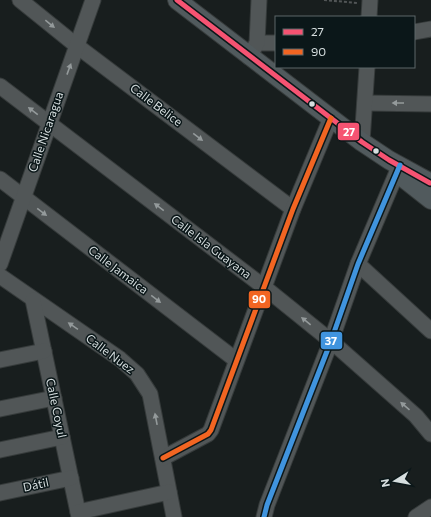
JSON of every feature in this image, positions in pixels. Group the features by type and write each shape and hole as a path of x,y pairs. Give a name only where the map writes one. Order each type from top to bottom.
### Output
{"main road":[{"path":"177,0 253,50 331,118 395,166 431,200"},
{"path":"395,166 431,183"}],"street":[{"name":"Calle Belice","path":"20,0 77,46 293,208"},
{"name":"Calle Nicaragua","path":"0,264 93,0"},
{"path":"258,0 253,50 275,43"},
{"path":"415,32 431,29"},
{"path":"362,142 367,68"},
{"name":"Calle Isla Guayana","path":"0,86 264,287 331,341 416,416 431,434"},
{"path":"365,103 431,104"},
{"path":"163,458 210,432 293,208 331,118"},
{"path":"264,517 267,504 331,341 395,166"},
{"name":"Calle Jamaica","path":"0,179 236,360"},
{"path":"358,264 431,330"},
{"name":"Calle Nuez","path":"0,276 120,359 137,374 151,398 174,517"},
{"name":"Calle Coyul","path":"33,300 79,514"},
{"path":"0,360 44,351"},
{"path":"0,409 54,398"},
{"path":"0,450 62,437"},
{"name":"Dátil","path":"0,493 71,478"},
{"path":"79,514 169,492"},
{"path":"416,517 431,508"}],"path":[{"path":"324,0 369,7"}],"transit line":[{"name":"27","path":"177,0 362,142 389,160 430,183"},
{"name":"90","path":"163,458 208,434 211,430 293,209 331,118"},
{"name":"37","path":"264,517 267,505 331,341 358,264 400,165"}]}
